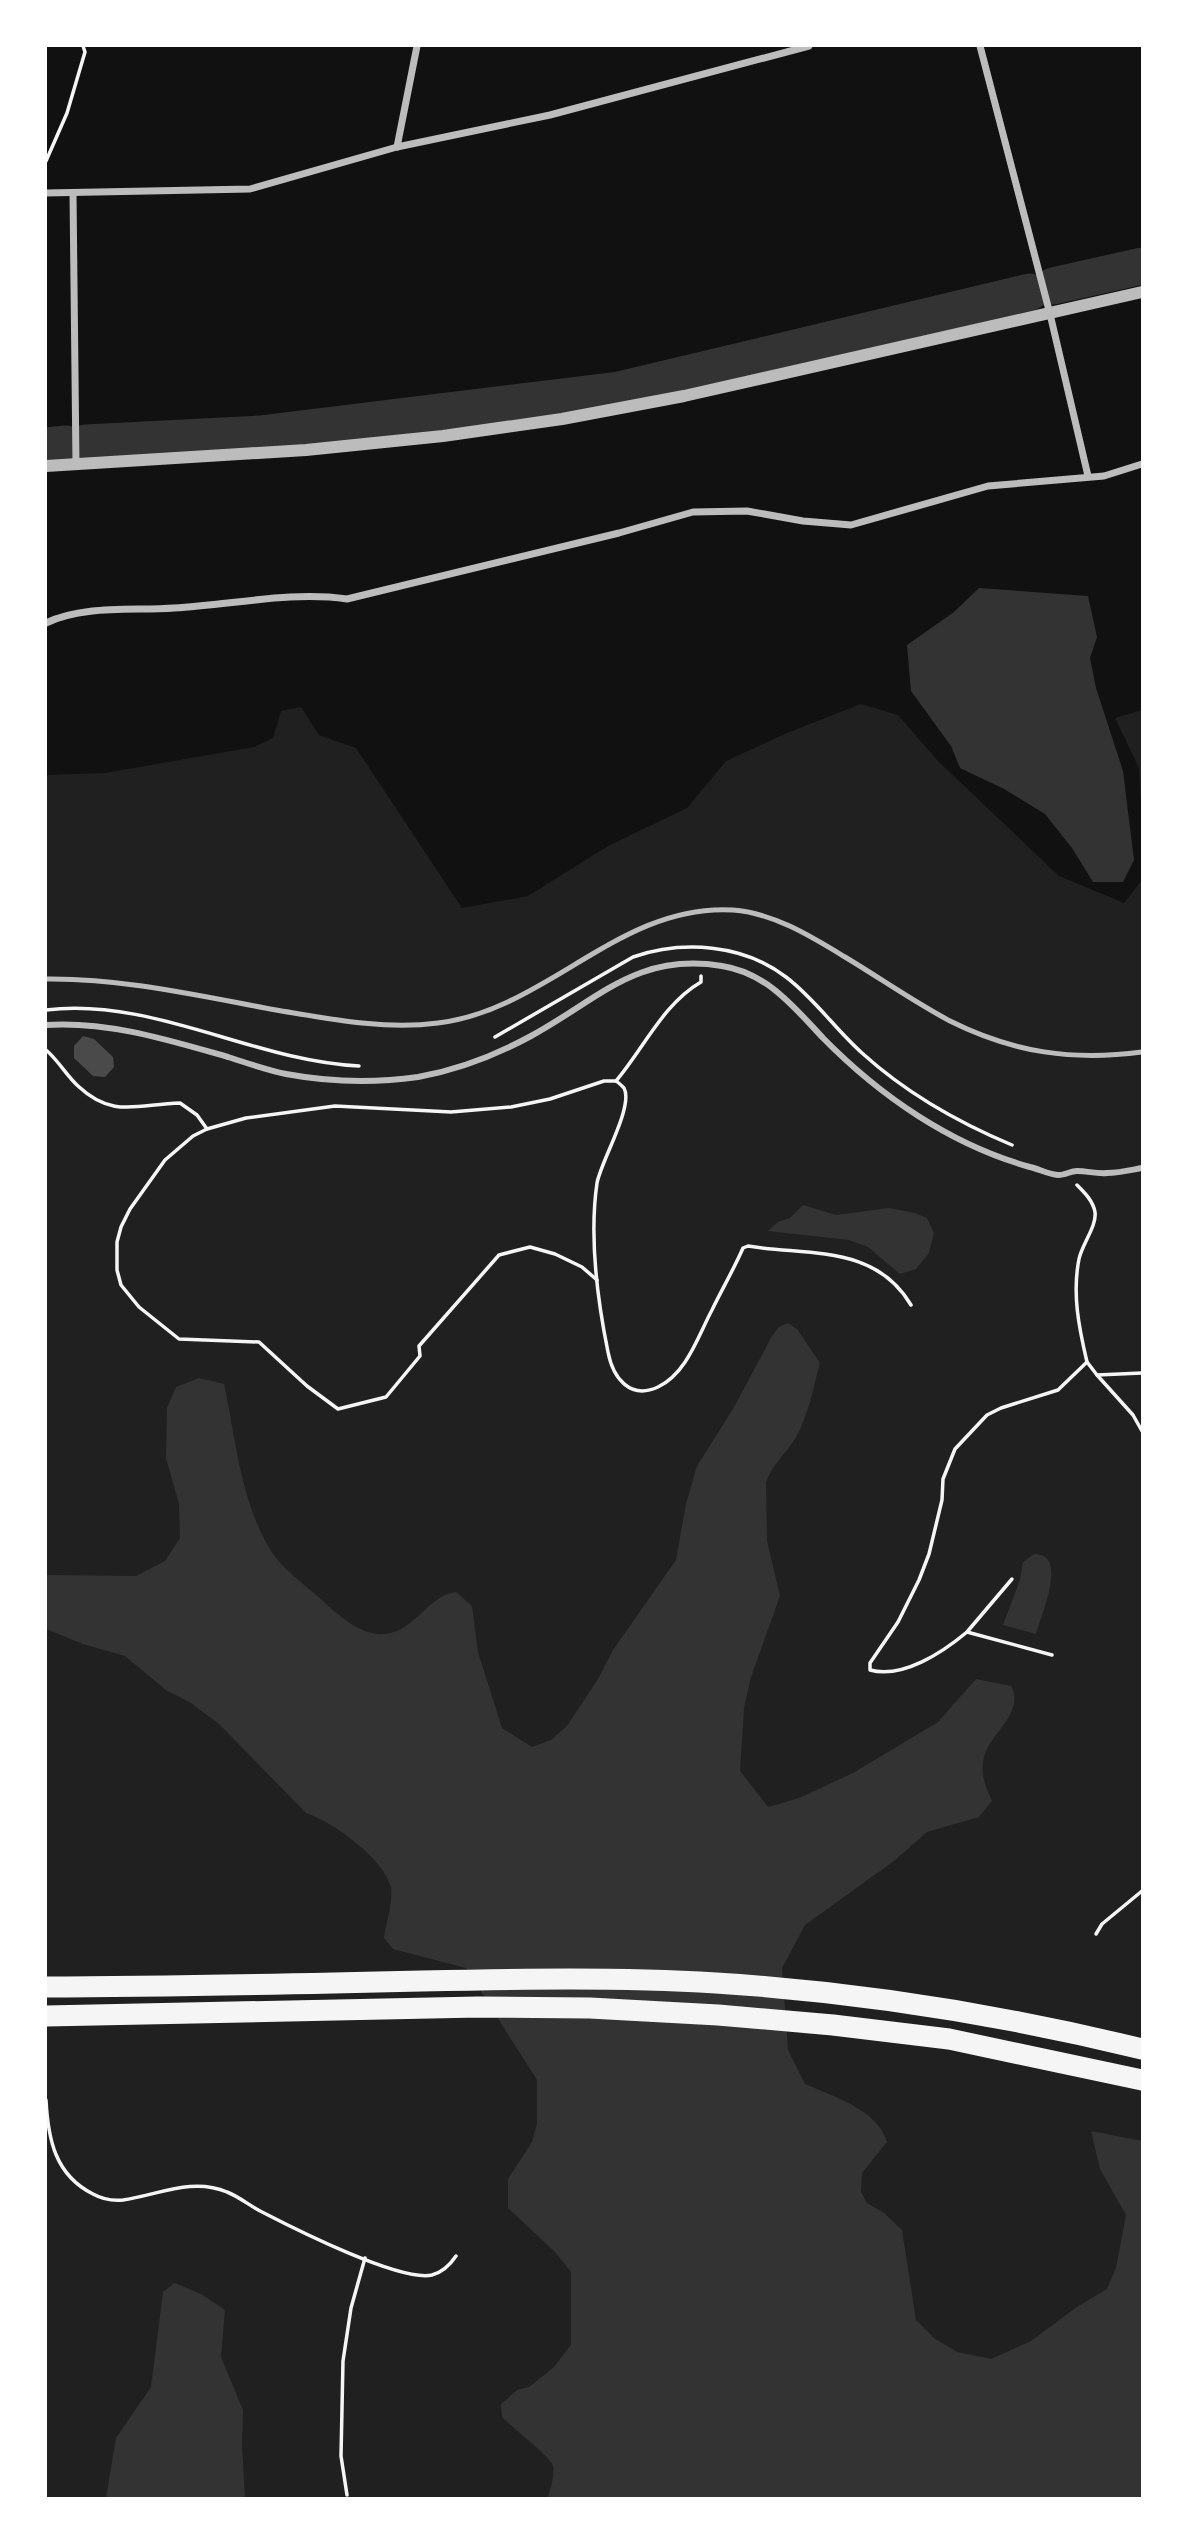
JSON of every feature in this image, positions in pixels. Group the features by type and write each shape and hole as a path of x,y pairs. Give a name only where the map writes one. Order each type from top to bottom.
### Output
{"highway":[{"path":"46,1987 479,1980 715,1983 830,1992 954,2010 1053,2028 1143,2049"},
{"path":"46,2016 478,2007 590,2008 718,2015 949,2039 1143,2080"}],"street":[{"path":"397,147 417,46"},
{"path":"46,194 250,189 397,147 551,115 809,46"},
{"path":"980,46 1050,314 1088,476"},
{"path":"73,193 76,465"},
{"path":"46,466 306,450 443,436 562,419 684,396 1143,292"},
{"path":"46,623 62,615 132,609 319,595 347,599 619,533 693,512 747,511 851,524 988,486 1104,476 1143,464"},
{"path":"46,1025 84,1025 130,1031 284,1074 368,1082 394,1080 453,1068 499,1052 531,1036 600,992 642,971 686,962 726,967 751,976 776,990 850,1063 897,1103 934,1126 1011,1162 1059,1175 1143,1168"}],"lane":[{"path":"46,979 144,985 377,1026 439,1023 478,1014 523,996 645,925 684,912 735,910 776,921 811,937 950,1020 1003,1042 1050,1054 1079,1057 1143,1052"}],"path":[{"path":"46,161 67,113 85,52 83,46"},
{"path":"491,1039 633,957 654,950 689,947 727,951 760,961 786,977 812,1000 862,1054 906,1089 979,1132 1019,1148"},
{"path":"616,1081 665,1013 684,991 701,982 701,964"},
{"path":"46,1010 82,1009 130,1014 315,1060 366,1066"},
{"path":"46,1050 80,1088 97,1101 125,1109 180,1103 197,1115 207,1129"},
{"path":"597,1280 582,1267 555,1254 530,1247 499,1255 419,1346 420,1356 386,1396 338,1409 307,1387 259,1342 179,1339 138,1307 121,1284 117,1270 117,1241 130,1209 165,1160 193,1136 207,1129 246,1118 335,1106 451,1112 511,1107 550,1099 604,1081 616,1081 623,1087 626,1095 625,1108 597,1183 594,1241 597,1280 599,1308 610,1364 624,1386 641,1392 670,1380 689,1356 743,1248 748,1246 855,1259 879,1272 911,1305"},
{"path":"1067,1173 1093,1203 1096,1216 1079,1255 1075,1282 1077,1317 1087,1362 1133,1415 1143,1431"},
{"path":"1012,1579 967,1632 942,1651 915,1664 888,1670 870,1670 870,1663 898,1622 929,1554 942,1500 943,1479 955,1449 987,1415 1058,1390 1087,1362"},
{"path":"1097,1375 1143,1373"},
{"path":"967,1632 1052,1655"},
{"path":"1097,1934 1102,1924 1143,1891"},
{"path":"46,2100 50,2136 58,2161 71,2181 101,2198 120,2200 181,2186 201,2186 225,2190 263,2213 365,2258 415,2274 430,2275 443,2270 456,2256"},
{"path":"347,2495 341,2456 343,2361 351,2308 365,2258"}],"shaded area":[{"path":"979,588 1088,596 1097,637 1090,658 1096,688 1123,771 1134,860 1123,882 1093,882 1072,848 1045,814 1004,789 960,768 951,746 911,691 907,645 954,612"},
{"path":"861,704 898,715 938,761 1059,876 1124,903 1142,880 1142,2498 46,2498 46,775 105,773 254,747 273,738 281,711 301,707 319,735 356,748 462,908 528,896 608,846 687,808 726,761"},
{"path":"1142,710 1142,824 1139,768 1115,718"},
{"path":"803,1205 836,1215 889,1208 915,1213 927,1218 934,1233 929,1253 916,1269 900,1274 868,1247 849,1240 768,1231 778,1222 790,1218"},
{"path":"788,1323 797,1329 820,1363 800,1428 766,1483 767,1541 780,1596 751,1677 744,1708 740,1771 768,1807 799,1798 853,1773 938,1722 976,1679 1011,1686 1014,1704 983,1760 985,1784 992,1801 979,1817 927,1832 894,1861 805,1925 782,1968 788,2050 805,2084 853,2106 874,2121 882,2131 887,2142 862,2173 861,2192 867,2203 884,2213 902,2230 916,2320 934,2338 957,2352 991,2359 1031,2341 1107,2289 1116,2268 1126,2215 1100,2169 1091,2131 1142,2141 1142,2498 548,2498 553,2478 551,2462 502,2417 501,2404 517,2390 529,2387 553,2368 571,2345 571,2272 555,2252 508,2208 508,2179 532,2142 537,2123 537,2080 466,1968 393,1949 384,1938 391,1888 387,1877 369,1854 330,1824 306,1813 219,1724 191,1703 166,1690 125,1656 83,1644 46,1629 46,1575 136,1576 165,1561 180,1538 179,1504 166,1458 167,1408 176,1387 199,1378 224,1384 236,1449 254,1515 273,1554 284,1566 344,1619 376,1634 395,1632 413,1621 437,1600 456,1592 472,1606 478,1652 502,1728 532,1747 551,1740 567,1726 598,1679 613,1650 676,1560 686,1504 697,1466 733,1409 772,1336 779,1327"},
{"path":"1034,1554 1044,1556 1050,1563 1051,1574 1047,1600 1036,1634 1003,1625 1020,1580 1023,1562"},
{"path":"175,2283 201,2294 225,2310 221,2357 243,2410 245,2498 106,2498 116,2438 151,2387 163,2292"}],"building":[{"path":"83,1036 94,1039 113,1057 114,1067 105,1077 93,1076 74,1058 74,1046"}],"waterway":[{"path":"1053,286 1142,266"},
{"path":"86,443 260,434 619,390 1030,292"},
{"path":"46,446 66,444"}]}
